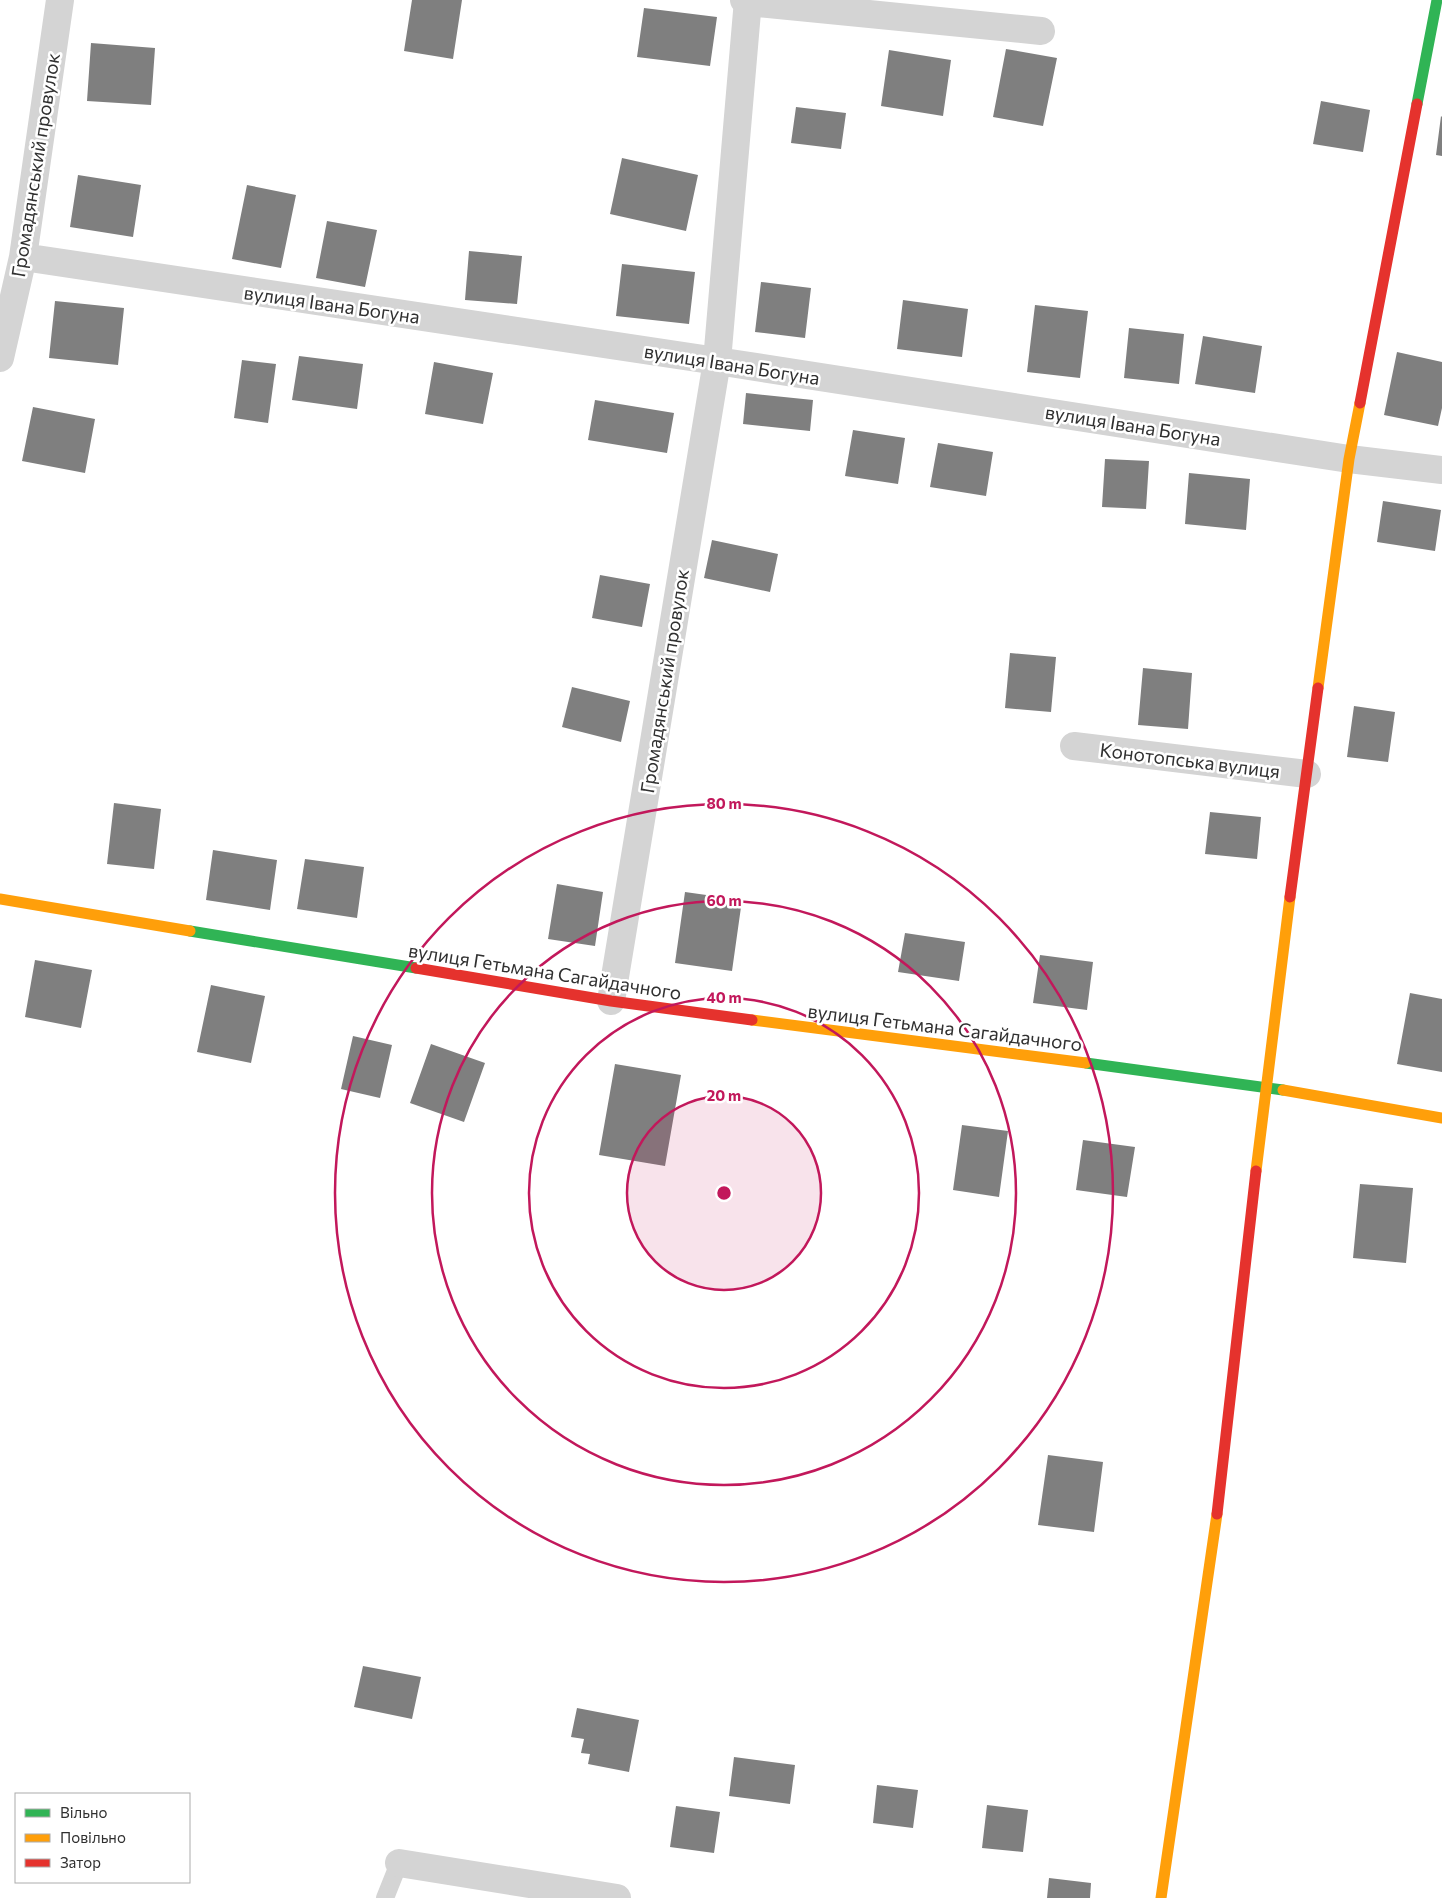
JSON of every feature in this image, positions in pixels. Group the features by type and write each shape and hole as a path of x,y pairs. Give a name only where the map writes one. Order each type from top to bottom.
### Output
{"street":[{"name":"Громадянський провулок","path":"0,358 22,258 60,0"},
{"path":"1161,1898 1212,1554 1265,1087 1349,459 1433,70 1437,0"},
{"name":"Громадянський провулок","path":"611,1001 717,361 747,1"},
{"path":"747,1 1041,31"},
{"name":"вулиця Івана Богуна","path":"22,258 717,361 1349,459 1442,470"},
{"name":"Конотопська вулиця","path":"1074,746 1306,774"},
{"name":"вулиця Гетьмана Сагайдачного","path":"0,899 611,1001 1265,1087 1442,1118"},
{"path":"399,1863 617,1898"}],"lane":[{"path":"385,1898 399,1863"}],"building":[{"path":"412,0 462,0 453,59 404,51"},
{"path":"644,8 717,17 710,66 637,57"},
{"path":"91,43 155,48 151,105 87,101"},
{"path":"1006,49 1057,58 1043,126 993,117"},
{"path":"889,50 951,60 943,116 881,106"},
{"path":"1321,101 1370,110 1363,152 1313,144"},
{"path":"796,107 846,113 841,149 791,143"},
{"path":"1442,117 1442,156 1436,155"},
{"path":"622,158 698,175 686,231 610,214"},
{"path":"78,175 141,185 133,237 70,227"},
{"path":"247,185 296,195 281,268 232,259"},
{"path":"327,221 377,230 365,287 316,278"},
{"path":"469,251 522,256 517,304 465,300"},
{"path":"622,264 695,272 689,324 616,316"},
{"path":"761,282 811,288 805,338 755,332"},
{"path":"903,300 968,309 962,357 897,349"},
{"path":"55,301 124,308 118,365 49,358"},
{"path":"1035,305 1088,311 1080,378 1027,372"},
{"path":"1129,328 1184,334 1179,384 1124,378"},
{"path":"1203,336 1262,346 1255,393 1195,384"},
{"path":"1397,352 1442,362 1442,408 1438,426 1384,415"},
{"path":"299,356 363,364 357,409 292,400"},
{"path":"242,360 276,364 268,423 234,418"},
{"path":"434,362 493,373 483,424 425,414"},
{"path":"746,393 813,400 810,431 743,424"},
{"path":"595,400 674,413 667,453 588,440"},
{"path":"33,407 95,419 85,473 22,461"},
{"path":"853,430 905,438 898,484 845,476"},
{"path":"938,443 993,452 986,496 930,487"},
{"path":"1105,459 1149,461 1146,509 1102,507"},
{"path":"1189,473 1250,479 1246,530 1185,524"},
{"path":"1383,501 1441,510 1435,551 1377,542"},
{"path":"712,540 778,554 770,592 704,578"},
{"path":"600,575 650,584 642,627 592,618"},
{"path":"1010,653 1056,657 1051,712 1005,708"},
{"path":"1143,668 1192,673 1188,729 1138,725"},
{"path":"572,687 630,701 621,742 562,727"},
{"path":"1354,706 1395,712 1388,762 1347,757"},
{"path":"114,803 161,809 154,869 107,864"},
{"path":"1210,812 1261,817 1257,859 1205,854"},
{"path":"213,850 277,860 270,910 206,900"},
{"path":"305,859 364,867 357,918 297,909"},
{"path":"557,884 603,892 595,946 548,939"},
{"path":"685,892 742,900 732,971 675,963"},
{"path":"905,933 965,942 959,981 898,972"},
{"path":"1040,955 1093,962 1087,1010 1033,1003"},
{"path":"35,960 92,970 81,1028 25,1017"},
{"path":"211,985 265,996 251,1063 197,1052"},
{"path":"1410,993 1442,999 1442,1072 1397,1064"},
{"path":"353,1036 392,1045 380,1098 341,1089"},
{"path":"431,1044 485,1063 464,1122 410,1103"},
{"path":"615,1064 681,1075 665,1166 599,1155"},
{"path":"962,1125 1008,1131 999,1197 953,1190"},
{"path":"1083,1140 1135,1147 1127,1197 1076,1190"},
{"path":"1360,1184 1413,1188 1406,1263 1353,1258"},
{"path":"1048,1455 1103,1462 1094,1532 1038,1525"},
{"path":"363,1666 421,1677 412,1719 354,1707"},
{"path":"577,1708 639,1720 629,1772 588,1764 590,1754 581,1753 584,1739 571,1737"},
{"path":"734,1757 795,1765 790,1804 729,1796"},
{"path":"877,1785 918,1790 913,1828 873,1823"},
{"path":"987,1805 1028,1810 1023,1852 982,1848"},
{"path":"676,1806 720,1812 714,1853 670,1847"},
{"path":"1049,1878 1091,1883 1090,1898 1047,1898"}],"traffic: fast":[{"path":"1417,104 1437,0"},
{"path":"190,931 416,968"},
{"path":"1086,1063 1283,1090"}],"traffic: slow":[{"path":"1318,688 1349,459 1360,403"},
{"path":"1256,1171 1290,897"},
{"path":"0,899 190,931"},
{"path":"752,1020 1086,1063"},
{"path":"1283,1090 1442,1118"},
{"path":"1161,1898 1217,1514"}],"traffic: jam":[{"path":"1360,403 1417,104"},
{"path":"1290,897 1318,688"},
{"path":"416,968 611,1001 752,1020"},
{"path":"1217,1514 1256,1171"}]}
